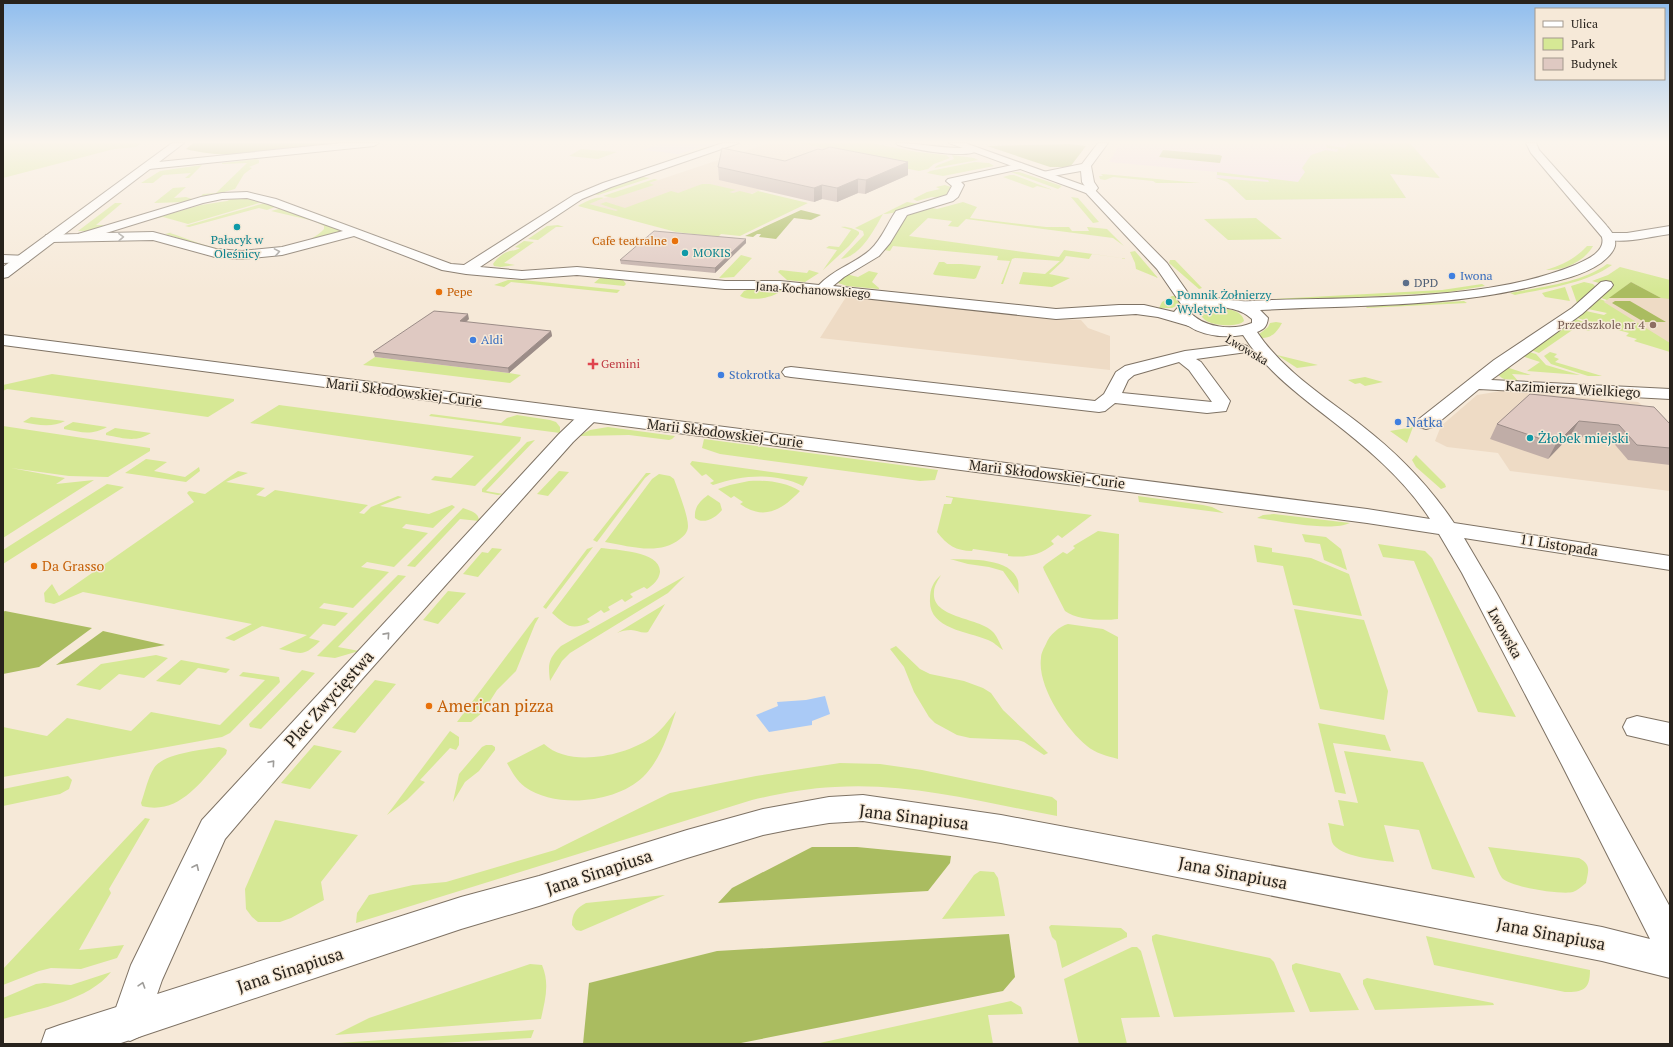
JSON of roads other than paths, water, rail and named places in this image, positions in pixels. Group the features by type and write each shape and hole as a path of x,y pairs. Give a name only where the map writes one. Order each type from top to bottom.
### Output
{"street":[{"path":"3,274 114,192"},
{"path":"466,270 578,197 590,192"},
{"path":"823,289 835,276 868,258 882,245 900,214 949,200 955,192"},
{"path":"1091,192 1162,266 1185,284 1216,302"},
{"path":"1162,266 1187,311 1204,302 1216,302 1241,306 1472,294 1561,276 1585,267 1599,259 1608,248 1608,236 1570,192"},
{"name":"Jana Kochanowskiego","path":"51,238 83,236 214,198 247,195 286,205 447,267 466,270 522,275 577,271 725,285 774,285 1056,314 1079,314 1130,309 1158,312 1187,311 1200,326 1215,330"},
{"path":"1608,236 1627,237 1670,230"},
{"name":"Jana Kochanowskiego","path":"83,236 88,238 153,236 215,253 229,255 267,254 328,240 354,232"},
{"name":"Jana Kochanowskiego","path":"328,240 367,240 379,242"},
{"path":"3,259 23,259"},
{"name":"Kazimierza Wielkiego","path":"1426,423 1500,364 1577,311 1606,286"},
{"path":"1260,318 1338,302"},
{"path":"1241,306 1256,314 1260,318"},
{"path":"1215,330 1227,332 1248,331 1259,325 1260,318"},
{"name":"Lwowska","path":"1215,330 1240,349 1280,370"},
{"name":"Lwowska","path":"1248,331 1254,341 1280,370 1362,436 1400,469 1448,527 1670,942"},
{"name":"Marii Skłodowskiej-Curie","path":"3,340 1129,484 1448,527"},
{"path":"791,372 1099,407 1112,397 1120,378 1125,373 1135,369 1209,351 1240,349"},
{"path":"1112,397 1207,408 1220,408 1221,401 1204,378 1195,366 1182,357"},
{"name":"Kazimierza Wielkiego","path":"1476,384 1670,394"},
{"name":"Plac Zwycięstwa","path":"130,1022 144,978 213,830 354,671 566,438 589,416"},
{"name":"11 Listopada","path":"1448,527 1670,563"},
{"path":"1637,727 1670,734"},
{"name":"Jana Sinapiusa","path":"60,1044 461,914 687,844 763,822 829,810 863,808 1081,844 1602,944 1670,961"}],"water":[{"path":"825,696 830,714 812,721 812,725 769,732 756,715 778,706 777,702 806,700"}],"place":[{"name":"Pałacyk w Oleśnicy","path":"237,227"},
{"name":"Cafe teatralne","path":"675,241"},
{"name":"MOKIS","path":"685,253"},
{"name":"Iwona","path":"1452,276"},
{"name":"DPD","path":"1406,283"},
{"name":"Pepe","path":"439,292"},
{"name":"Pomnik Żołnierzy Wylętych","path":"1169,302"},
{"name":"Przedszkole nr 4","path":"1653,325"},
{"name":"Aldi","path":"473,340"},
{"name":"Gemini","path":"593,364"},
{"name":"Stokrotka","path":"721,375"},
{"name":"Natka","path":"1398,422"},
{"name":"Żłobek miejski","path":"1530,438"},
{"name":"Da Grasso","path":"34,566"},
{"name":"American pizza","path":"429,706"}]}
